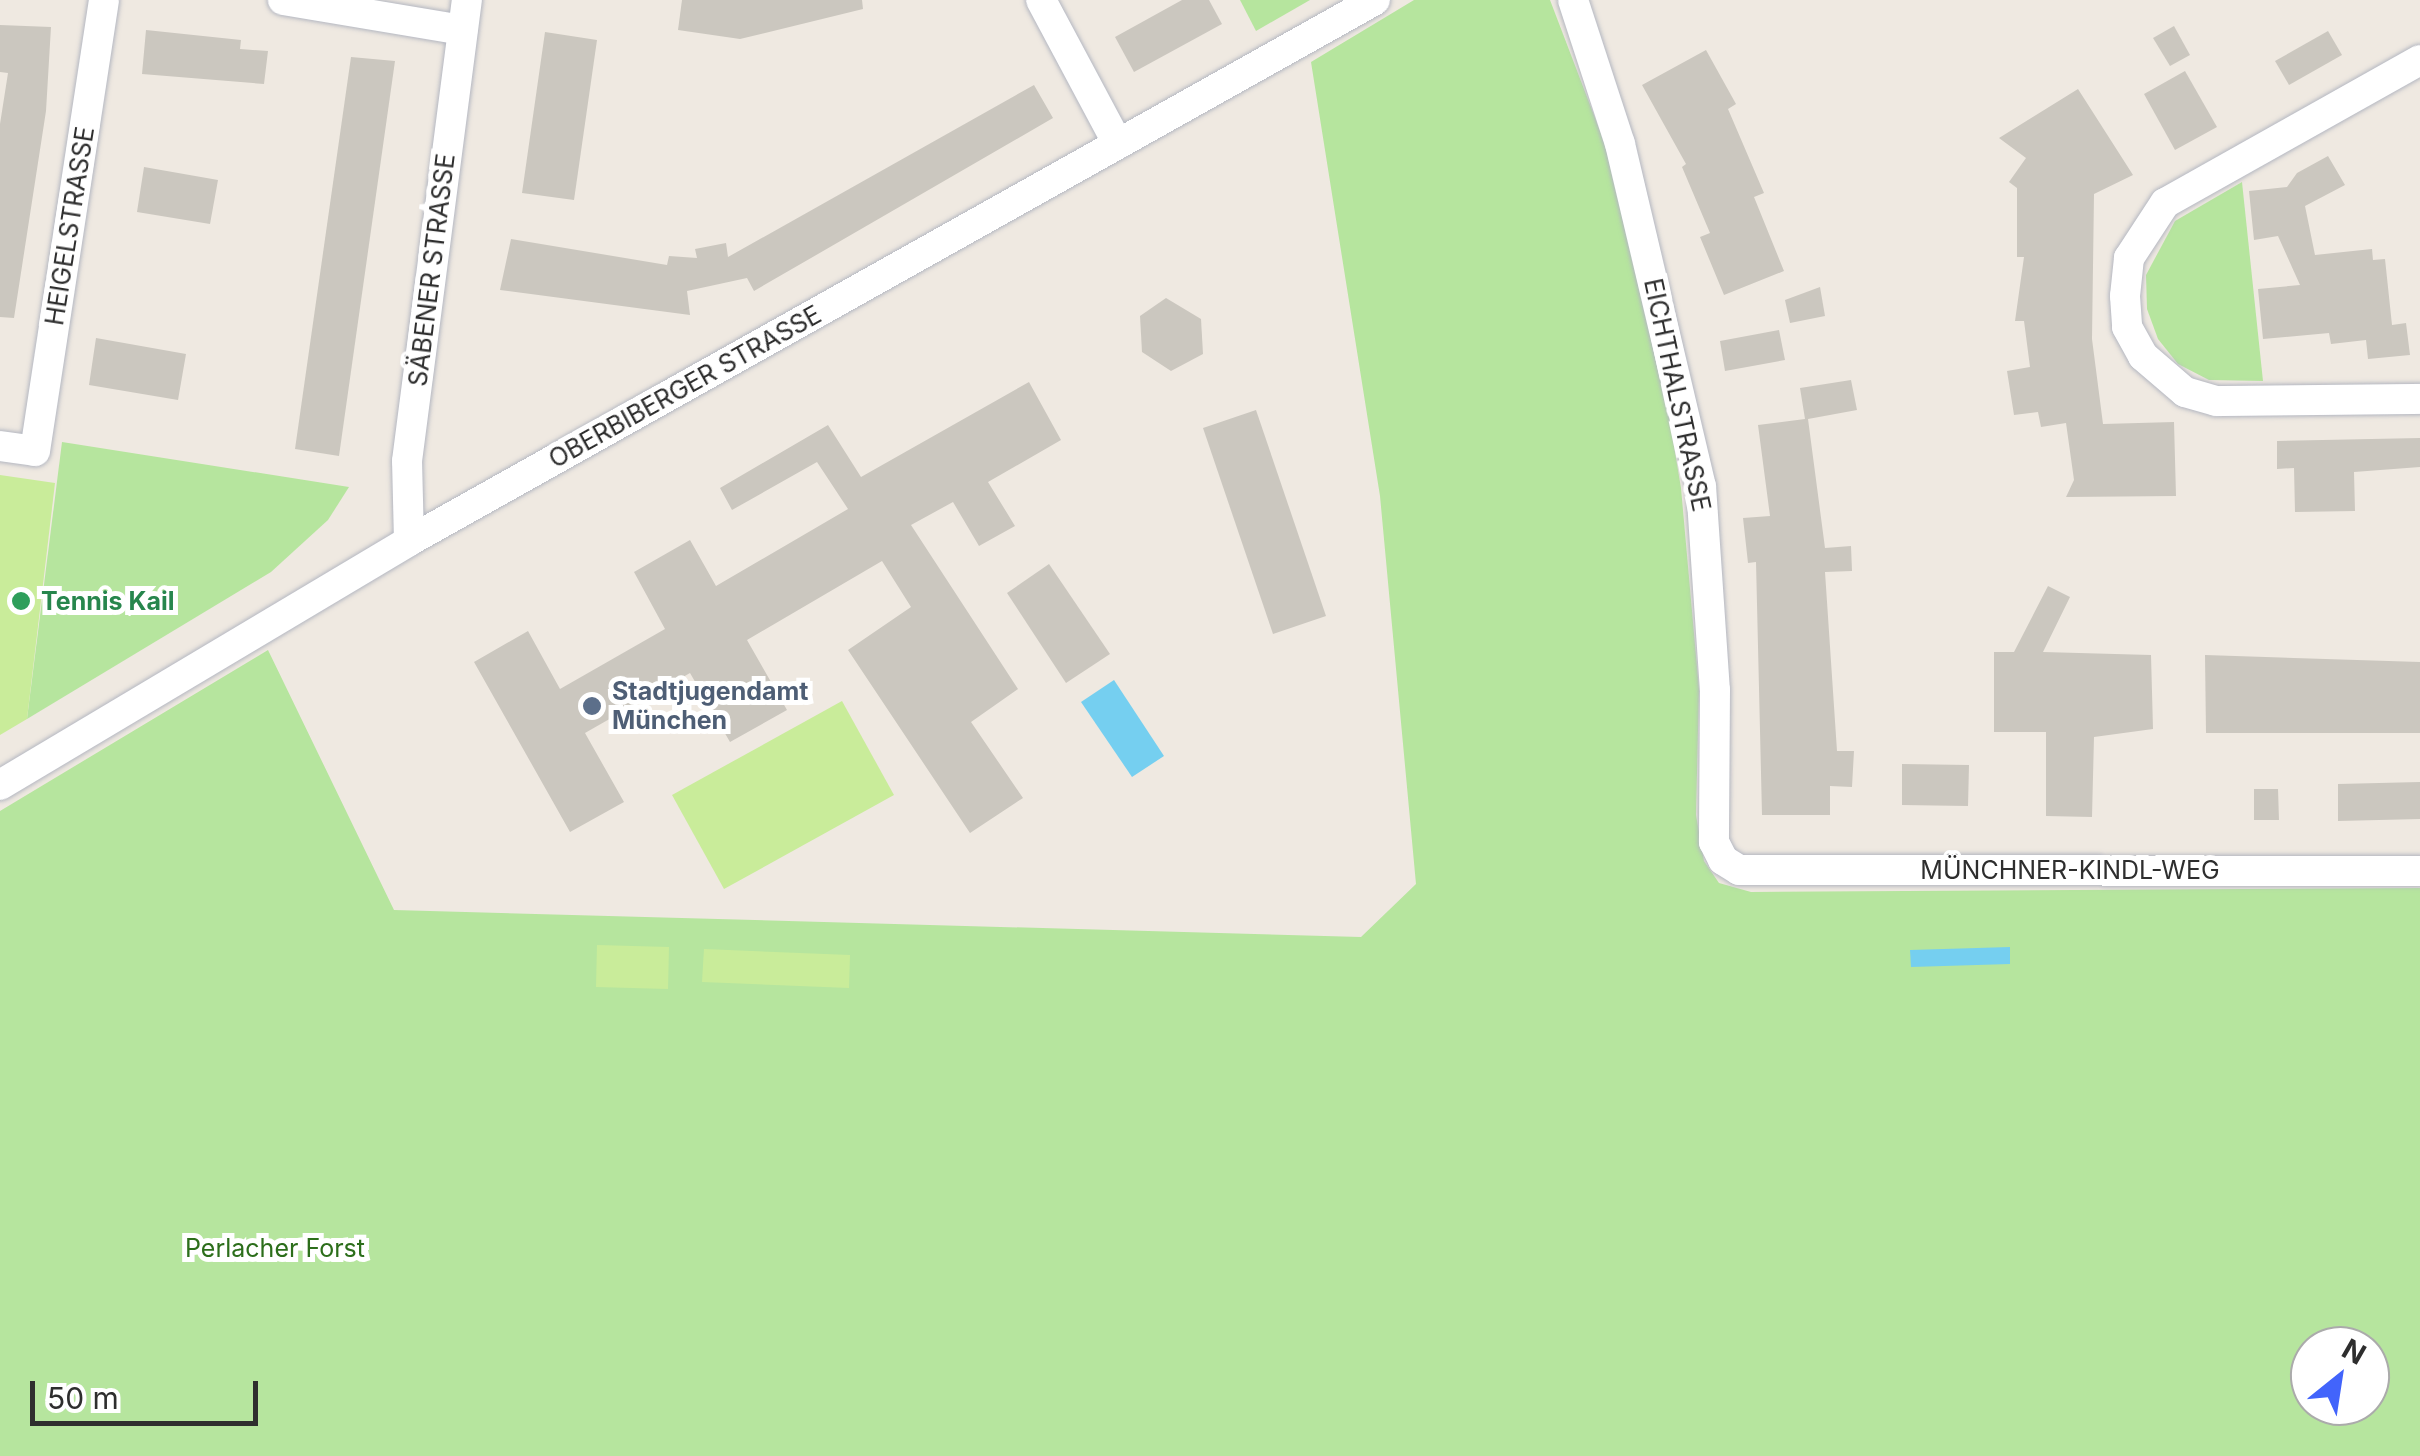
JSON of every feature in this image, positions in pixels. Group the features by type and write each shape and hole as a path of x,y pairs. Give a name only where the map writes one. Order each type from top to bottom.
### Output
{"street":[{"name":"HEIGELSTRASSE","path":"0,446 35,451 104,0"},
{"path":"283,0 465,15"},
{"path":"1041,0 1118,144"},
{"name":"OBERBIBERGER STRASSE","path":"0,785 408,541 1376,0"},
{"name":"EICHTHALSTRASSE","path":"1573,0 1620,144 1701,486 1715,690 1714,842 1723,860"},
{"name":"SÄBENER STRASSE","path":"408,541 408,462 465,15"},
{"path":"2420,60 2165,203 2129,258 2125,296 2127,326 2143,356 2184,392 2216,401 2420,399"},
{"name":"MÜNCHNER-KINDL-WEG","path":"1723,860 1740,870 2420,871"}],"green space":[{"path":"1240,0 1310,0 1256,31"},
{"name":"Perlacher Forst","path":"1414,0 1550,0 1605,144 1657,344 1681,488 1699,689 1696,815 1704,861 1719,883 1751,892 2420,888 2420,1456 0,1456 0,811 268,650 394,910 1361,937 1416,884 1380,496 1311,62"},
{"path":"2242,182 2263,381 2209,380 2178,364 2158,339 2147,309 2146,275 2175,221"},
{"path":"62,442 349,487 328,520 271,572 27,719"},
{"name":"Tennis Kail","path":"0,475 55,483 27,719 0,735"},
{"path":"842,701 894,795 724,889 672,795"},
{"path":"597,945 669,947 668,989 596,987"},
{"path":"704,949 850,955 849,988 702,982"}],"water":[{"path":"1114,680 1164,756 1132,777 1081,702"},
{"path":"2010,947 2010,964 1911,967 1910,950"}],"building":[{"path":"682,0 862,0 863,9 740,39 678,30"},
{"path":"1182,0 1209,0 1222,24 1134,72 1115,37"},
{"path":"0,25 51,27 46,111 14,318 0,317 0,124 8,73 0,72"},
{"path":"2174,26 2190,55 2170,66 2153,38"},
{"path":"146,30 241,40 240,49 268,51 264,84 142,74"},
{"path":"2328,31 2342,55 2289,85 2275,61"},
{"path":"545,32 597,40 574,200 522,193"},
{"path":"1706,50 1736,104 1728,109 1764,193 1754,197 1784,271 1724,295 1700,237 1710,233 1682,167 1686,164 1642,85"},
{"path":"351,57 395,61 339,456 295,449"},
{"path":"2185,71 2217,127 2175,150 2144,94"},
{"path":"1034,85 1053,118 754,291 747,278 687,291 690,315 500,290 511,239 667,265 669,256 697,258 695,249 726,243 728,257"},
{"path":"2078,89 2133,175 2094,194 2092,339 2103,424 2174,422 2176,496 2066,497 2074,480 2066,423 2041,427 2038,412 2014,415 2007,371 2030,367 2024,321 2015,321 2024,257 2017,257 2017,188 2009,182 2026,158 1999,138"},
{"path":"2328,156 2345,185 2305,206 2315,255 2372,249 2373,260 2385,259 2392,325 2406,323 2410,355 2368,359 2366,340 2331,344 2329,333 2263,339 2258,289 2300,285 2278,236 2254,240 2249,191 2287,187 2297,173"},
{"path":"144,167 218,180 210,224 137,212"},
{"path":"1820,287 1825,316 1790,323 1785,300"},
{"path":"1166,298 1201,319 1203,354 1171,371 1142,352 1140,316"},
{"path":"1779,330 1785,360 1725,371 1720,341"},
{"path":"96,338 186,354 178,400 89,385"},
{"path":"1851,380 1857,410 1808,419 1825,548 1851,546 1852,571 1825,572 1837,751 1854,751 1852,787 1830,786 1830,815 1762,815 1756,562 1748,563 1743,518 1770,516 1758,425 1805,419 1800,388"},
{"path":"1029,382 1061,440 988,482 1015,526 979,546 953,502 911,525 1018,689 971,722 1023,798 970,833 848,650 911,607 882,561 747,640 787,710 730,742 690,673 585,733 624,802 570,832 474,662 528,631 560,689 665,629 634,572 690,540 716,586 848,509 817,462 732,510 720,488 828,425 861,477"},
{"path":"1256,410 1326,616 1273,634 1203,428"},
{"path":"2420,438 2420,467 2354,472 2355,511 2295,512 2294,468 2277,469 2277,441"},
{"path":"1049,564 1110,654 1066,683 1007,593"},
{"path":"2048,586 2070,597 2043,652 2151,655 2153,729 2094,737 2092,817 2046,816 2046,732 1994,732 1994,652 2014,652"},
{"path":"2205,655 2420,662 2420,733 2206,733"},
{"path":"1902,764 1969,765 1968,806 1902,805"},
{"path":"2420,782 2420,819 2338,821 2338,784"},
{"path":"2254,789 2278,789 2279,820 2254,820"}],"place":[{"name":"Tennis Kail","path":"21,601"},
{"name":"Stadtjugendamt München","path":"592,706"}]}
